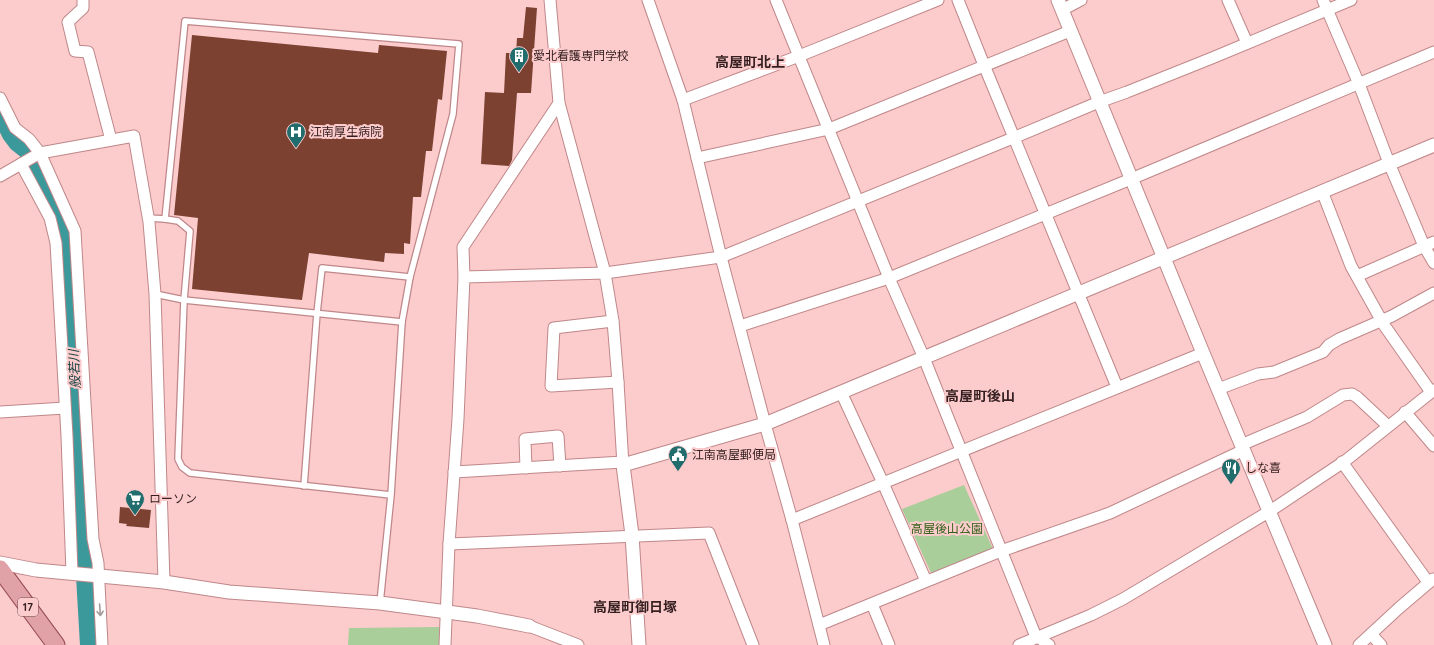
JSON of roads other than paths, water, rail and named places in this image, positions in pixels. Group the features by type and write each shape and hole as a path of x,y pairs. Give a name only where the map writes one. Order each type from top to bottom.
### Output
{"main road":[{"name":"17","path":"0,569 56,645"}],"street":[{"path":"83,0 83,8 68,22 75,51 88,52 111,140"},
{"path":"550,0 559,103 605,273 613,321 623,463 632,536 640,645"},
{"path":"648,0 683,100 721,257 824,645"},
{"path":"776,0 889,278 924,358 1037,637 1049,645"},
{"path":"683,100 799,56 938,0"},
{"path":"958,0 1117,387"},
{"path":"1081,0 1060,5 1325,645"},
{"path":"1228,0 1247,43"},
{"path":"464,277 605,273 721,257 1247,43 1325,5 1351,0"},
{"path":"1325,5 1359,84 1389,163 1429,244 1434,263"},
{"path":"698,158 829,128 1070,30"},
{"path":"740,326 889,278 1132,179 1434,52"},
{"path":"0,98 15,128 30,139 40,153 75,231 93,539 98,563 102,645"},
{"path":"445,645 449,544 458,411 464,277 463,247 559,103"},
{"path":"0,176 40,153 134,136 148,218 155,294 164,582"},
{"path":"454,472 623,463 765,424 1389,163 1434,146"},
{"path":"21,164 50,218 56,243 72,573"},
{"path":"1019,645 1091,615 1123,599 1270,511 1342,462 1432,391 1382,320 1351,266 1322,192"},
{"path":"1357,276 1429,244"},
{"path":"1218,389 1258,374 1274,372 1322,352 1329,345 1339,339 1382,320 1434,293"},
{"path":"613,321 554,328 551,386 618,382"},
{"path":"792,520 1203,353"},
{"path":"841,392 926,581"},
{"path":"819,625 1001,551 1110,512 1306,417 1343,395 1352,394 1357,397 1388,426"},
{"path":"0,412 65,408"},
{"path":"1405,412 1434,446"},
{"path":"526,468 524,439 558,436 560,466"},
{"path":"1342,462 1431,580 1359,645"},
{"path":"449,544 709,533 753,645"},
{"path":"0,564 36,570 164,582 229,592 380,603 477,616 529,626 578,645"},
{"path":"872,604 889,645"},
{"path":"1371,634 1381,645"}],"lane":[{"path":"165,219 185,20 459,44 453,114 410,277 402,322 391,495 380,603"},
{"path":"148,218 178,221 190,231 184,300 178,459 182,467 190,473 391,495"},
{"path":"304,486 317,313 322,268 410,277"},
{"path":"155,294 184,300 402,322"}],"waterway":[{"name":"般若川","path":"0,111 12,134 18,142 28,150 60,219 67,247 90,645"}],"place":[{"name":"愛北看護専門学校","path":"519,73"},
{"name":"江南厚生病院","path":"296,149"},
{"name":"江南高屋郵便局","path":"678,472"},
{"name":"しな喜","path":"1231,485"},
{"name":"ローソン","path":"135,516"}],"district":[{"name":"高屋町北上","path":"750,62"},
{"name":"高屋町後山","path":"980,396"},
{"name":"高屋町御日塚","path":"635,607"}],"park label":[{"name":"高屋後山公園","path":"947,529"}]}
